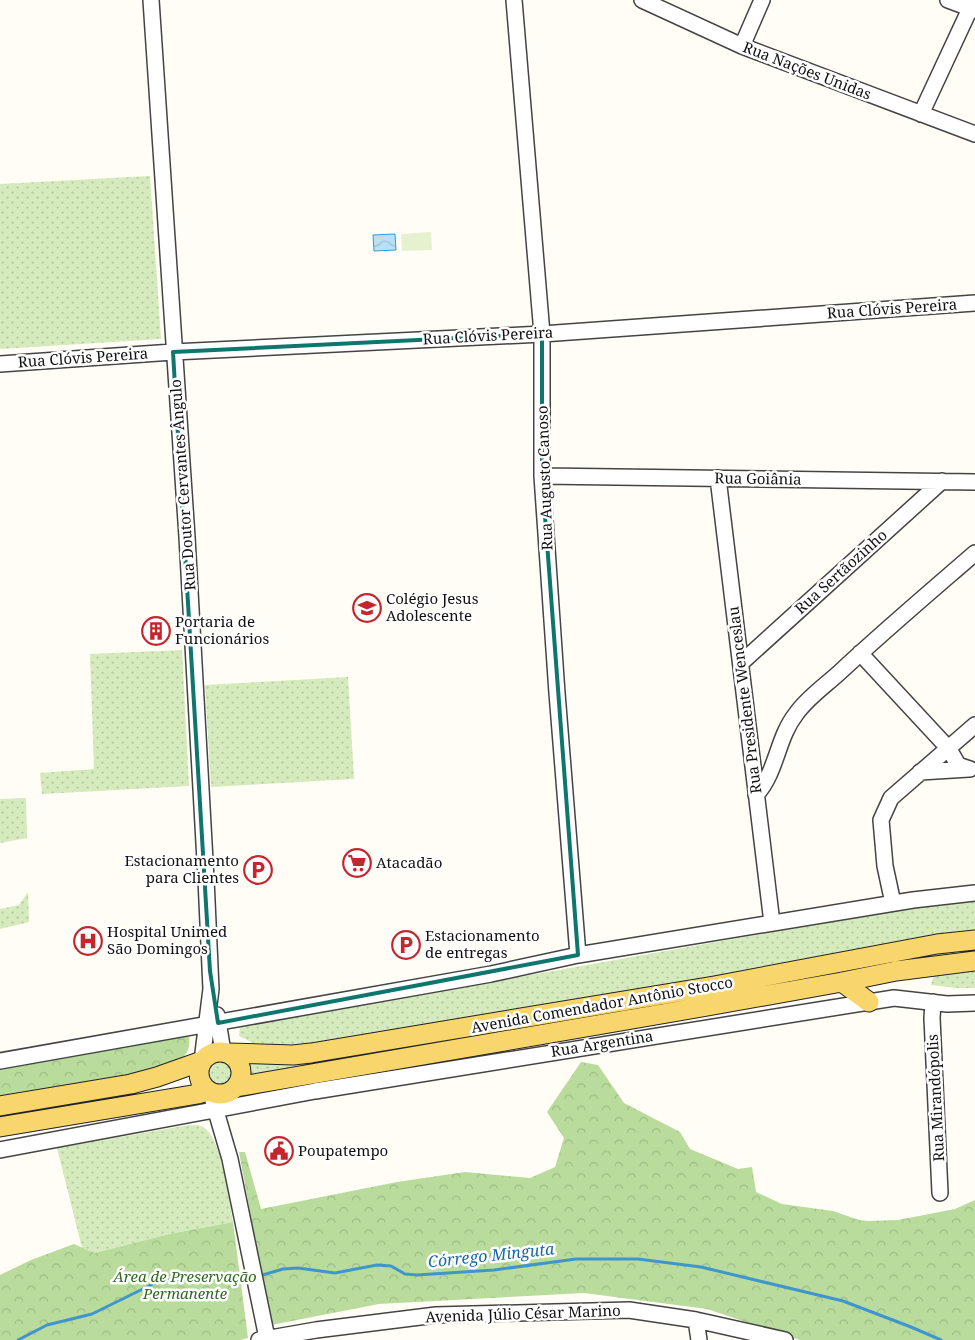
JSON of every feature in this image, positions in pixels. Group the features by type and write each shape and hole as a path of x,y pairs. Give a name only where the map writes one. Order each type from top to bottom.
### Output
{"main road":[{"name":"Avenida Comendador Antônio Stocco","path":"226,1052 293,1055 311,1053 714,986 937,944 975,940"},
{"name":"Avenida Comendador Antônio Stocco","path":"0,1127 198,1094 222,1096 896,971 975,961"},
{"path":"842,982 870,1002"},
{"path":"0,1106 131,1084 157,1077 202,1060 212,1053 226,1052 237,1060 242,1071 241,1077 222,1096 199,1079 202,1060"}],"street":[{"name":"Rua Doutor Cervantes Ângulo","path":"151,0 173,352 187,537 213,1024 202,1060"},
{"name":"Rua Augusto Canoso","path":"514,0 542,334 542,476 578,955"},
{"name":"Rua Nações Unidas","path":"642,0 742,46 975,134"},
{"path":"742,46 762,0"},
{"path":"921,114 973,6 948,0"},
{"name":"Rua Clóvis Pereira","path":"0,364 173,352 542,334 975,304"},
{"name":"Rua Goiânia","path":"542,476 975,482"},
{"name":"Rua Presidente Wenceslau","path":"718,478 772,923"},
{"name":"Rua Sertãozinho","path":"741,663 942,481"},
{"path":"756,795 764,787 783,736 796,713 860,653 975,553"},
{"path":"860,653 949,749 958,765 972,769"},
{"path":"894,903 885,866 881,820 891,798 975,725"},
{"path":"920,772 972,769"},
{"path":"0,1061 491,974 578,955 894,903 975,893"},
{"name":"Rua Argentina","path":"0,1150 222,1096 638,1038 894,998 947,1004 975,1003"},
{"name":"Rua Mirandópolis","path":"933,1002 932,1018 940,1193"},
{"path":"213,1024 226,1052"},
{"path":"222,1096 230,1159 255,1277 263,1339"},
{"name":"Avenida Júlio César Marino","path":"263,1339 317,1335 436,1315 629,1310 696,1320 785,1340"},
{"path":"696,1320 699,1340"}],"highlighted area":[{"path":"542,334 542,476 578,955 218,1023 210,971 173,352"}],"green space":[{"path":"150,176 161,339 0,349 0,184"},
{"path":"431,232 432,250 402,251 401,234"},
{"path":"182,650 189,786 42,794 40,773 94,769 90,654"},
{"path":"348,677 354,779 211,787 205,685"},
{"path":"26,798 27,838 0,843 0,799"},
{"path":"28,892 29,922 0,929 0,909 19,905"},
{"path":"975,899 975,933 309,1046 253,1043 239,1036 240,1028 244,1024 908,908"},
{"path":"975,947 975,952 246,1081 247,1073 244,1061 302,1064 353,1057 908,957"},
{"path":"975,968 975,988 931,985 934,975"},
{"path":"180,1034 189,1036 188,1050 177,1062 165,1067 0,1103 0,1066"},
{"path":"223,1061 232,1065 236,1074 232,1083 223,1087 214,1083 210,1074 214,1065"},
{"path":"581,1062 598,1065 624,1103 680,1132 690,1149 738,1169 752,1167 756,1192 782,1204 833,1211 859,1220 868,1221 898,1220 955,1209 975,1200 975,1340 800,1340 707,1309 584,1293 379,1304 271,1325 239,1152 245,1152 261,1209 397,1182 465,1172 530,1178 555,1167 564,1138 547,1112"},
{"path":"189,1125 201,1126 214,1141 227,1185 233,1222 169,1234 93,1253 82,1248 57,1148"},
{"name":"Área de Preservação Permanente","path":"233,1222 248,1338 240,1340 0,1340 0,1275 31,1260 74,1244 94,1253 169,1234"}],"water":[{"path":"395,234 396,250 374,251 373,235"}],"waterway":[{"name":"Córrego Minguta","path":"259,1276 283,1269 298,1268 335,1273 377,1265 391,1266 405,1274 417,1275 494,1270 576,1259 638,1259 701,1267 843,1301 941,1340"},
{"name":"Córrego Minguta","path":"18,1340 47,1325 92,1314 157,1282 219,1276 233,1281 251,1278"}],"place":[{"name":"Colégio Jesus Adolescente","path":"367,608"},
{"name":"Portaria de Funcionários","path":"156,631"},
{"name":"Atacadão","path":"357,863"},
{"name":"Estacionamento para Clientes","path":"258,870"},
{"name":"Hospital Unimed São Domingos","path":"88,941"},
{"name":"Estacionamento de entregas","path":"406,945"},
{"name":"Poupatempo","path":"279,1151"}]}
